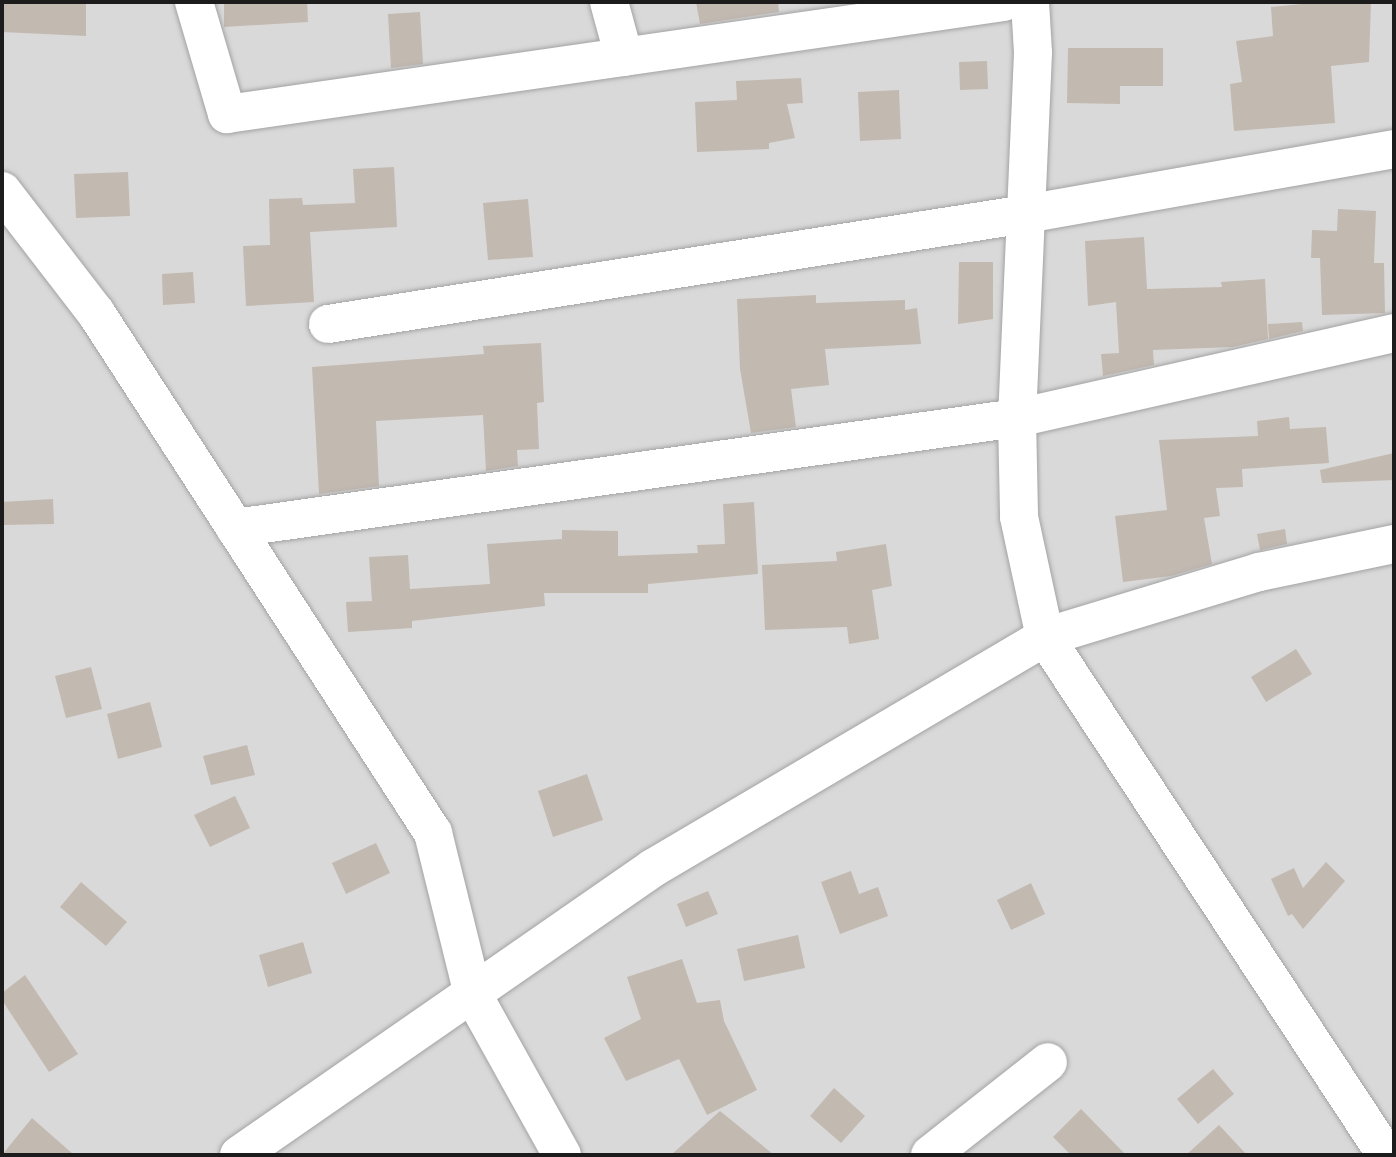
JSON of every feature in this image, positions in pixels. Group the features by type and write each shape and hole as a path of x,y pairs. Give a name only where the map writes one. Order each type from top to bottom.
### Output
{"street":[{"path":"194,2 227,114 1004,2"},
{"path":"609,2 624,57"},
{"path":"1030,2 1033,53 1017,418 1019,517 1045,636 1376,1150"},
{"path":"328,324 1026,214 1394,149"},
{"path":"2,191 96,313 433,833 473,995 562,1155"},
{"path":"236,528 1017,418 1394,333"},
{"path":"239,1155 653,868 1045,636 1259,572 1394,544"},
{"path":"930,1155 1048,1062"}],"shaded area":[{"path":"2,2 1394,2 1394,1155 2,1155"}],"building":[{"path":"2,2 86,2 86,36 2,32"},
{"path":"224,2 307,2 308,22 224,27"},
{"path":"696,2 778,2 779,12 700,24"},
{"path":"1323,2 1371,2 1369,62 1331,66 1335,123 1234,131 1230,84 1242,82 1236,41 1273,36 1271,7"},
{"path":"420,12 423,64 391,68 388,14"},
{"path":"1068,48 1163,48 1163,86 1120,86 1120,104 1067,103"},
{"path":"987,61 988,89 960,90 959,62"},
{"path":"801,78 803,103 787,104 795,138 769,143 769,149 697,152 695,102 737,100 736,81"},
{"path":"899,90 901,139 860,141 858,92"},
{"path":"394,167 397,227 310,232 314,302 246,306 243,246 270,245 269,199 302,198 303,205 355,203 353,169"},
{"path":"128,172 130,216 76,218 74,174"},
{"path":"528,199 533,257 488,260 483,203"},
{"path":"1338,209 1376,211 1374,263 1384,263 1385,313 1322,315 1320,258 1311,258 1312,230 1337,231"},
{"path":"1144,237 1147,289 1222,287 1221,282 1265,279 1268,339 1233,347 1153,350 1154,365 1103,376 1101,354 1119,353 1116,302 1088,306 1085,241"},
{"path":"959,262 993,262 993,319 958,324"},
{"path":"193,272 195,303 163,305 162,274"},
{"path":"816,295 816,303 905,300 905,310 917,308 921,344 825,349 829,385 791,389 796,427 751,433 740,369 737,299"},
{"path":"1302,322 1303,331 1269,339 1268,324"},
{"path":"541,343 544,402 537,403 539,449 517,450 518,466 486,471 483,415 376,421 379,486 319,494 312,367 484,354 483,346"},
{"path":"1289,417 1290,429 1326,427 1329,463 1242,469 1243,487 1216,488 1220,516 1204,518 1212,564 1171,576 1123,582 1115,516 1167,510 1159,440 1258,436 1257,421"},
{"path":"1394,453 1394,480 1322,483 1320,470"},
{"path":"53,499 54,524 2,525 2,502"},
{"path":"754,502 758,574 648,584 648,593 544,593 545,606 412,621 412,628 348,632 346,602 372,601 369,557 408,555 410,589 490,584 487,544 562,539 562,530 618,531 618,556 698,553 697,545 725,544 723,504"},
{"path":"1285,529 1287,544 1260,550 1257,534"},
{"path":"886,544 892,586 872,590 879,639 849,644 847,627 765,630 762,565 837,561 836,552"},
{"path":"1296,649 1312,674 1266,702 1251,677"},
{"path":"91,667 102,709 66,718 55,676"},
{"path":"150,702 162,747 118,759 107,714"},
{"path":"247,745 255,775 211,785 203,756"},
{"path":"587,774 603,820 553,837 538,791"},
{"path":"235,796 250,828 210,847 194,815"},
{"path":"376,843 390,873 346,894 332,863"},
{"path":"1326,862 1345,881 1303,929 1292,914 1288,916 1271,879 1294,868 1303,888"},
{"path":"851,871 859,894 878,887 888,916 840,934 821,882"},
{"path":"81,882 127,922 106,946 60,907"},
{"path":"1031,883 1045,914 1011,930 997,900"},
{"path":"708,891 718,914 686,927 677,904"},
{"path":"798,935 805,968 744,981 737,949"},
{"path":"303,942 312,973 268,987 259,955"},
{"path":"682,959 697,1003 720,1000 724,1021 757,1090 707,1115 679,1059 626,1081 604,1038 641,1019 627,977"},
{"path":"25,975 78,1054 49,1072 2,1000 2,993"},
{"path":"1213,1069 1234,1094 1198,1124 1177,1099"},
{"path":"834,1088 865,1116 841,1143 810,1116"},
{"path":"1081,1109 1126,1155 1071,1155 1053,1137"},
{"path":"720,1111 774,1155 671,1155"},
{"path":"32,1118 74,1155 2,1155"},
{"path":"1219,1125 1247,1155 1186,1155"}]}
